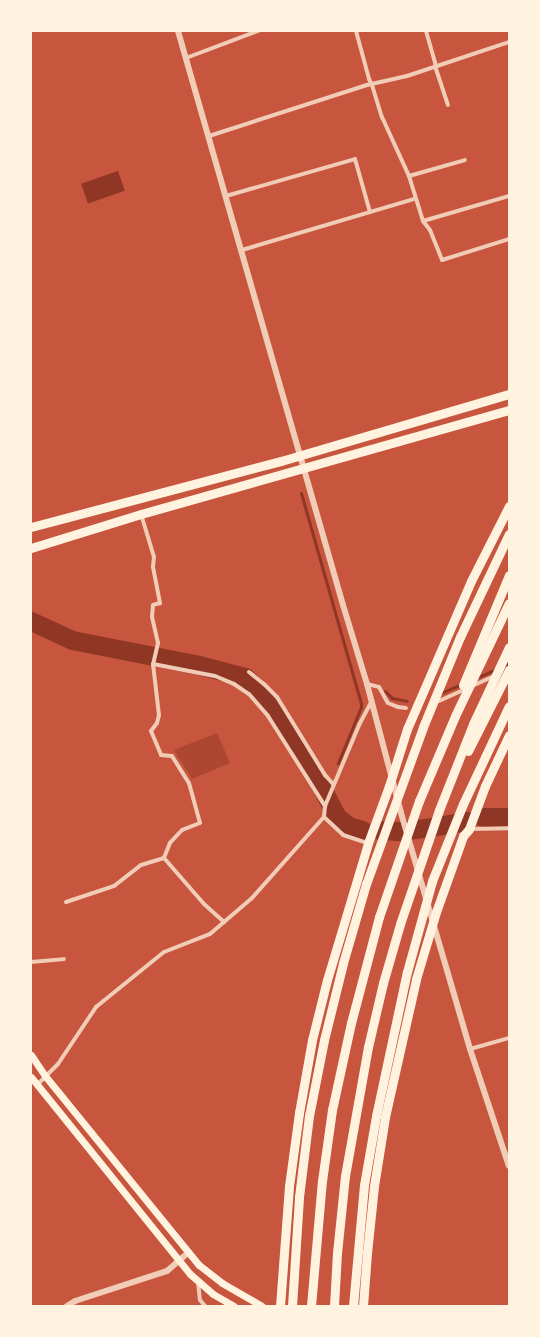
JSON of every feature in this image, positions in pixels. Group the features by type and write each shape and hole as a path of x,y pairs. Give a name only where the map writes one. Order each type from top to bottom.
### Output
{"highway":[{"path":"31,527 300,455 509,394"},
{"path":"31,548 141,514 509,410"},
{"path":"280,1306 289,1186 299,1113 311,1047 327,980 368,843 415,707 471,581 509,506"},
{"path":"292,1306 300,1197 309,1116 324,1040 343,963 366,884 423,727 460,637 509,534"},
{"path":"311,1306 322,1181 332,1110 342,1060 379,917 419,801 457,700 509,575"},
{"path":"419,801 455,716 509,603"},
{"path":"334,1306 337,1253 345,1176 368,1047 383,983 400,924 439,810 473,724 509,647"},
{"path":"439,810 509,670"},
{"path":"353,1306 364,1185 388,1057 407,972 432,881 463,804 509,706"},
{"path":"365,1304 374,1194 385,1117 416,978 433,922 464,836 469,829 485,786 509,735"}],"main road":[{"path":"31,1055 46,1077 189,1252 210,1275 236,1292 262,1306"},
{"path":"31,1077 179,1262 198,1282 213,1294 234,1306"}],"street":[{"path":"178,31 372,701 405,825 470,1049 509,1166"},
{"path":"186,58 258,31"},
{"path":"356,31 369,79 382,117 409,176 414,199 423,221 430,230 442,260 509,239"},
{"path":"426,31 448,105"},
{"path":"209,136 372,85 407,76 436,65 509,42"},
{"path":"226,196 355,159 370,212"},
{"path":"409,176 465,160"},
{"path":"423,221 509,196"},
{"path":"242,250 414,199"},
{"path":"66,902 114,886 141,865 164,858 170,844 182,830 200,823 189,783 172,756 161,755 151,730 157,723 159,716 153,664 158,643 152,617 153,605 160,603 153,567 154,557 141,514"},
{"path":"153,664 215,676 234,684 249,694 268,716 325,805"},
{"path":"439,701 509,670"},
{"path":"249,672 277,697 325,775 334,785"},
{"path":"367,684 379,687 388,703 406,708"},
{"path":"36,1085 58,1064 96,1007 164,952 210,934 252,898 324,817 325,805 359,724 372,701"},
{"path":"324,817 343,835 368,843"},
{"path":"469,829 509,828"},
{"path":"164,858 204,904 224,922"},
{"path":"31,962 64,959"},
{"path":"470,1049 509,1038"},
{"path":"67,1306 167,1271 189,1252"},
{"path":"198,1282 200,1300 205,1306"}],"shaded area":[{"path":"118,171 125,191 88,204 81,184"},
{"path":"217,733 230,763 192,779 174,750"}],"waterway":[{"path":"301,493 361,703 361,707 338,763"},
{"path":"31,621 72,640 199,665 245,677 267,698 321,786 337,817 349,826 362,830"},
{"path":"503,666 509,663"},
{"path":"476,678 496,669"},
{"path":"439,694 461,684"},
{"path":"385,691 392,698 407,701"},
{"path":"321,786 326,782"},
{"path":"483,817 509,817"},
{"path":"379,830 399,831 467,821"}]}
